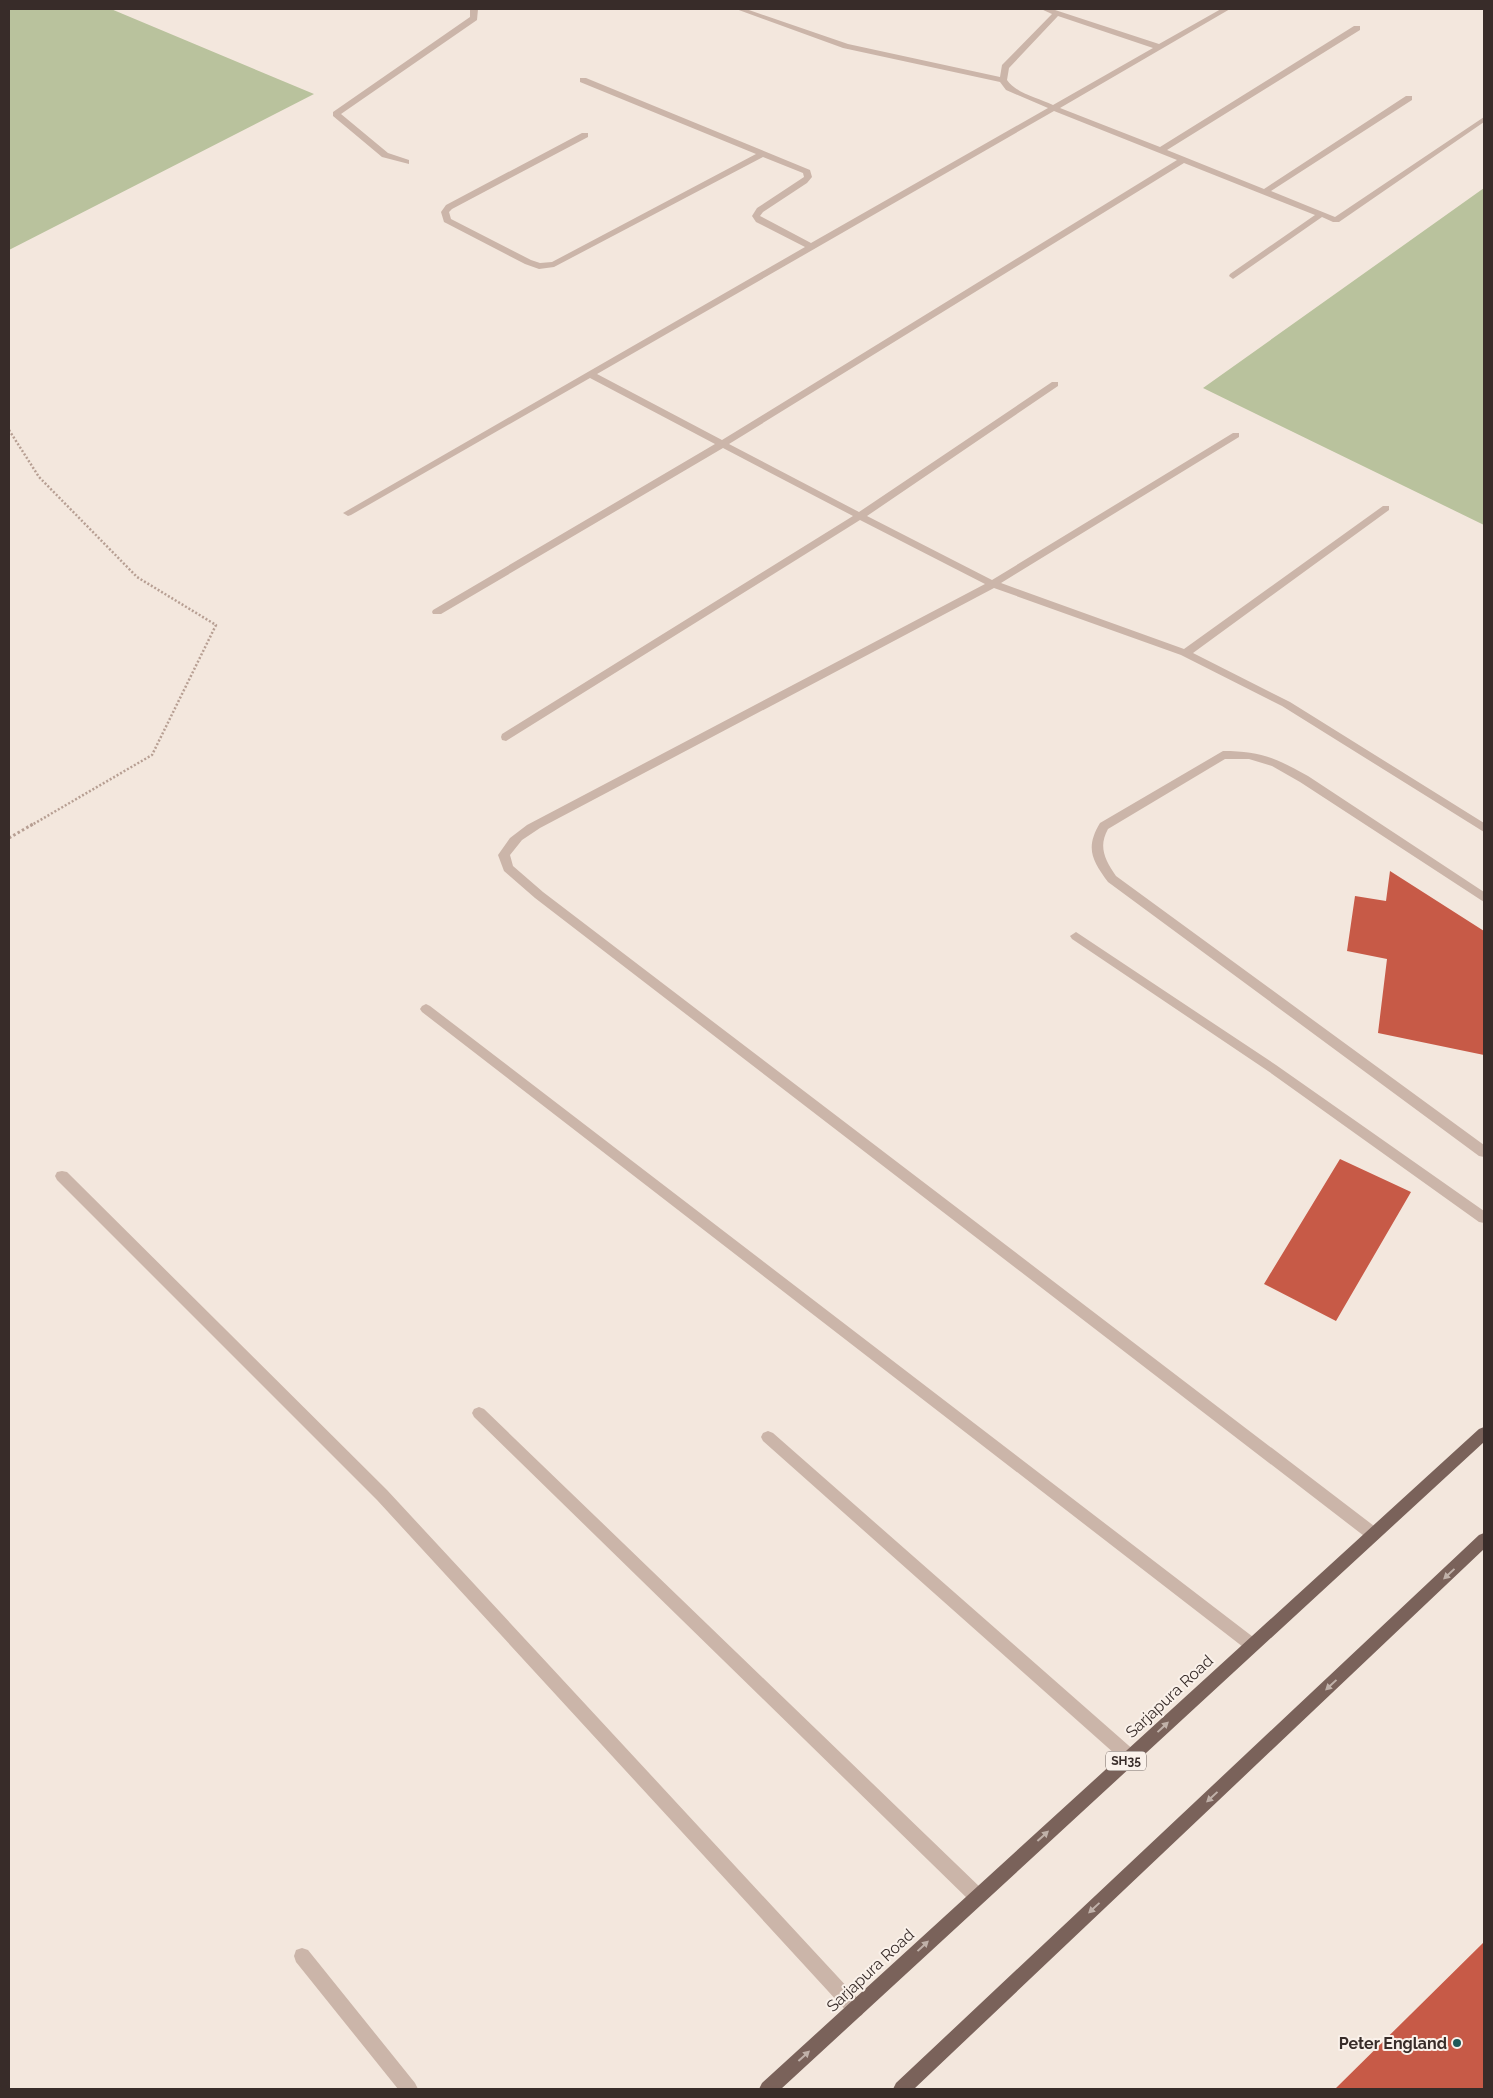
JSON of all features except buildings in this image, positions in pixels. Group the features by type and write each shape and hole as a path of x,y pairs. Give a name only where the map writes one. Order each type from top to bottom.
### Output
{"main road":[{"name":"Sarjapura Road","path":"768,2089 1484,1433"},
{"path":"902,2089 1484,1540"}],"street":[{"path":"406,162 385,154 336,114 474,18 474,9"},
{"path":"740,9 846,46 1003,80"},
{"path":"1045,9 1159,47"},
{"path":"348,513 1226,9"},
{"path":"1057,13 1005,67 1003,80 1008,88 1336,220 1484,119"},
{"path":"1161,150 1358,28"},
{"path":"583,80 761,155 807,172 808,177 760,210 756,216 759,220 812,247"},
{"path":"1265,192 1409,98"},
{"path":"585,135 448,207 445,212 447,220 528,262 539,266 554,264 761,155"},
{"path":"437,612 722,444 1184,159"},
{"path":"1233,276 1321,214"},
{"path":"590,374 966,572 993,584 1185,653 1286,704 1484,828"},
{"path":"506,737 860,516 1055,384"},
{"path":"1236,435 993,584 536,824 520,834 510,844 504,856 508,868 538,895 1373,1534"},
{"path":"1185,653 1386,508"},
{"path":"1484,898 1304,779 1276,763 1249,756 1223,755 1104,826 1097,837 1096,854 1112,879 1484,1152"},
{"path":"1076,936 1272,1068 1484,1218"},
{"path":"426,1009 1252,1645"},
{"path":"62,1176 382,1495 856,2009"},
{"path":"479,1412 977,1896"},
{"path":"768,1437 1130,1757"},
{"path":"302,1956 409,2089"}],"path":[{"path":"9,430 39,477 137,577 216,625 152,755 9,838"}],"green space":[{"path":"9,9 111,9 314,94 9,250"},
{"path":"1484,188 1484,525 1203,388"}],"place":[{"name":"Peter England","path":"1457,2043"}]}
